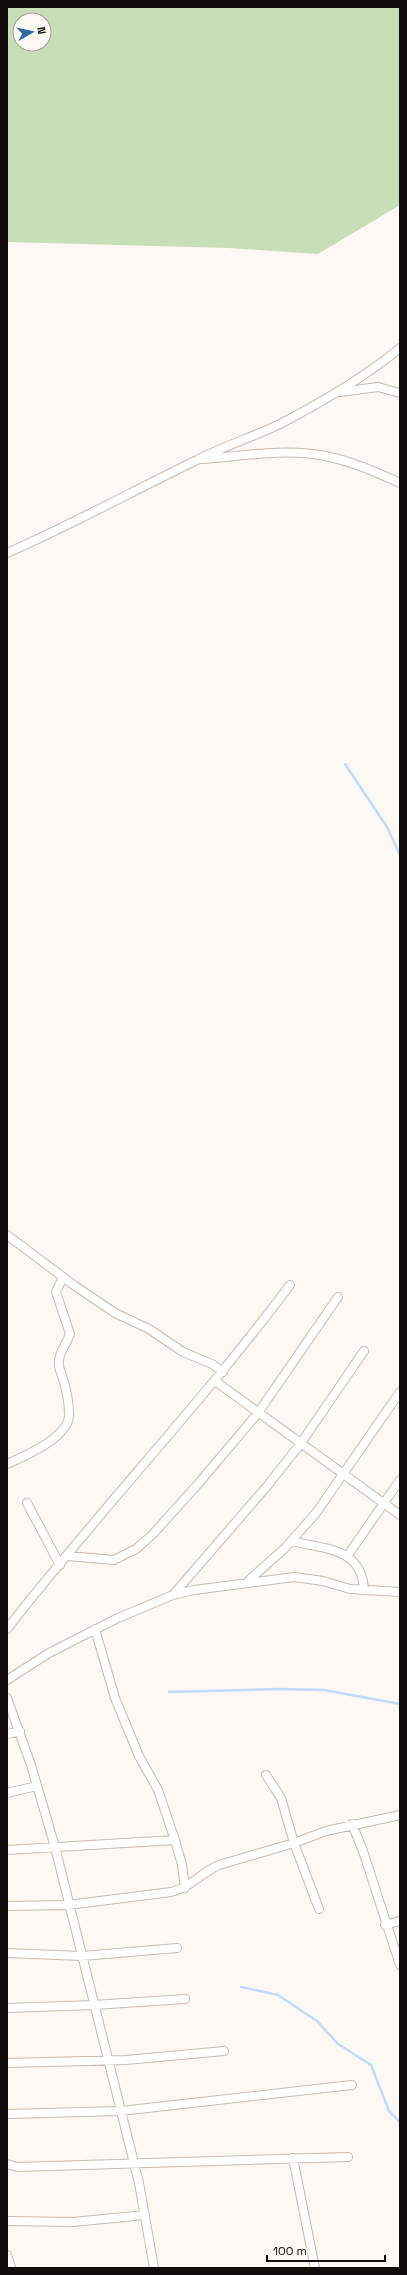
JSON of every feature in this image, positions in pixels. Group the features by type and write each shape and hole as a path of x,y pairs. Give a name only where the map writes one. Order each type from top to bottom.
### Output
{"street":[{"path":"7,554 197,459 280,424 338,392 400,348"},
{"path":"338,392 378,387 400,393"},
{"path":"197,459 271,454 324,455 361,466 400,483"},
{"path":"7,1235 63,1278 115,1313 149,1329 183,1352 212,1364 223,1372"},
{"path":"7,1464 52,1439 64,1429 68,1421 69,1414 66,1388 59,1366 59,1359 70,1334 56,1292 63,1278"},
{"path":"7,1629 157,1447 215,1382 290,1285"},
{"path":"68,1556 114,1560 136,1549 152,1534 198,1484 258,1413 338,1297"},
{"path":"172,1596 268,1485 301,1443 364,1351"},
{"path":"215,1382 400,1515"},
{"path":"247,1582 291,1541 316,1513 400,1392"},
{"path":"348,1555 383,1502 400,1480"},
{"path":"27,1503 60,1565"},
{"path":"291,1541 348,1555 358,1567 364,1581 364,1590"},
{"path":"7,1680 49,1653 95,1630 172,1596 247,1582 302,1578 364,1590 400,1592"},
{"path":"95,1630 115,1698 134,1744 158,1790 182,1864 185,1888"},
{"path":"7,1698 20,1731 38,1786 55,1847 68,1905 134,2163 145,2214 154,2268"},
{"path":"7,1734 20,1731"},
{"path":"266,1775 281,1798 294,1843 318,1909"},
{"path":"7,1793 38,1786"},
{"path":"7,1906 68,1905 150,1896 185,1888 209,1870 219,1865 294,1843 326,1831 352,1824 400,1815"},
{"path":"352,1824 363,1851 400,1965"},
{"path":"7,1850 175,1840"},
{"path":"386,1925 400,1921"},
{"path":"7,1953 82,1956 177,1948"},
{"path":"7,2008 94,2006 185,1999"},
{"path":"7,2063 108,2059 126,2060 224,2051"},
{"path":"7,2114 121,2111 352,2085"},
{"path":"7,2164 17,2167 348,2157"},
{"path":"293,2158 315,2268"},
{"path":"7,2221 73,2222 145,2214"},
{"path":"7,2255 11,2268"}],"green space":[{"path":"7,7 400,7 400,205 318,254 228,248 7,242"}],"waterway":[{"path":"345,764 387,827 400,855"},
{"path":"169,1692 279,1689 324,1690 400,1704"},
{"path":"241,1987 278,1995 317,2021 338,2044 371,2065 389,2111 400,2122"}]}
